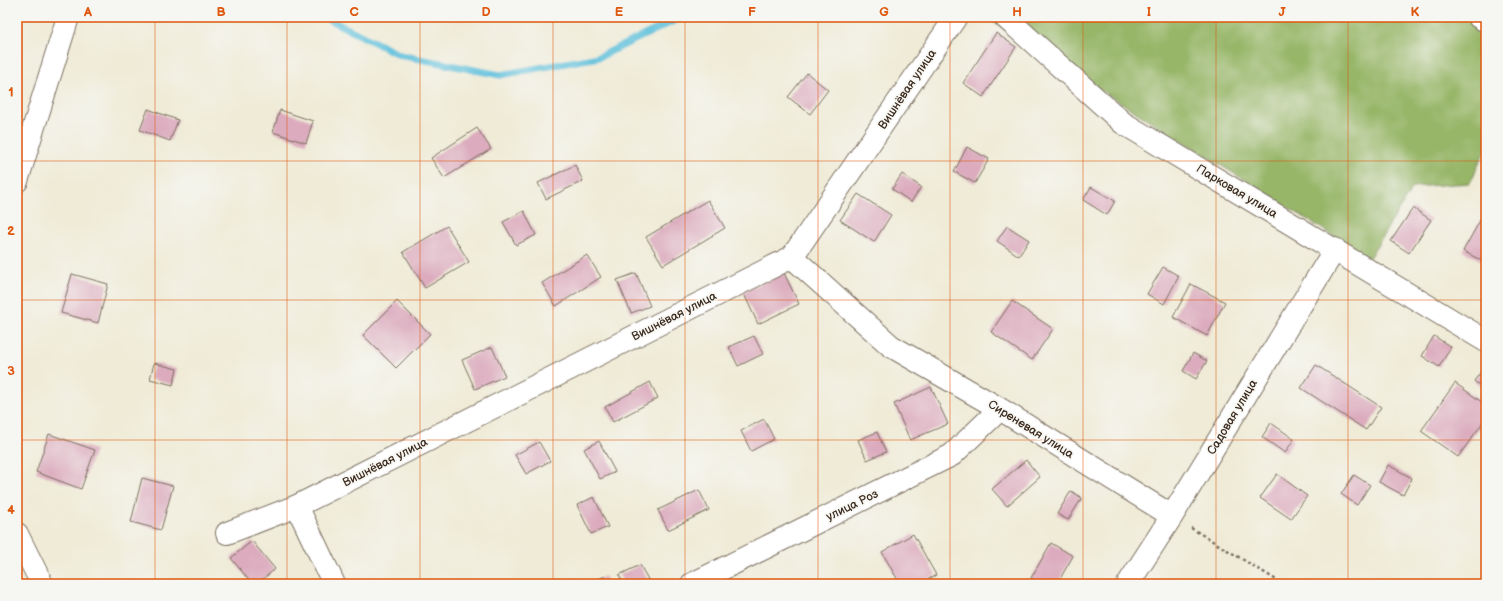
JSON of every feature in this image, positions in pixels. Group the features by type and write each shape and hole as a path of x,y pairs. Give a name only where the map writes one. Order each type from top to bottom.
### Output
{"street":[{"path":"17,181 68,17"},
{"name":"Вишнёвая улица","path":"227,533 297,506 792,257 956,17"},
{"name":"Парковая улица","path":"1005,17 1123,123 1486,341"},
{"path":"1480,17 1486,21"},
{"name":"Садовая улица","path":"1128,584 1172,516 1335,249"},
{"name":"Сиреневая улица","path":"792,257 891,346 1000,409 1172,516"},
{"name":"улица Роз","path":"692,584 952,455 1000,409"},
{"path":"297,506 334,584"},
{"path":"17,534 42,584"}],"path":[{"path":"1172,516 1283,584"}],"green space":[{"path":"984,17 1486,17 1486,149 1470,183 1413,187 1369,258"}],"building":[{"path":"996,33 1016,47 983,97 963,83"},
{"path":"807,73 828,90 810,114 788,97"},
{"path":"148,109 178,120 170,141 140,130"},
{"path":"280,110 313,121 306,143 273,132"},
{"path":"477,128 491,149 444,178 431,158"},
{"path":"967,147 989,159 975,183 954,172"},
{"path":"575,165 583,181 546,199 538,183"},
{"path":"902,174 921,187 911,202 892,189"},
{"path":"1091,187 1115,201 1107,215 1083,200"},
{"path":"858,194 891,215 874,242 840,220"},
{"path":"708,200 725,228 663,265 646,237"},
{"path":"1413,208 1431,220 1409,253 1391,241"},
{"path":"1486,210 1486,263 1463,251"},
{"path":"524,211 536,235 516,245 503,222"},
{"path":"447,226 469,262 425,288 403,252"},
{"path":"1007,226 1029,240 1019,256 997,241"},
{"path":"587,255 601,277 556,306 542,283"},
{"path":"1163,267 1179,276 1164,304 1147,294"},
{"path":"636,273 650,306 631,313 617,280"},
{"path":"784,273 799,304 758,324 743,292"},
{"path":"72,274 108,284 98,323 61,313"},
{"path":"1191,284 1225,302 1207,336 1173,317"},
{"path":"397,301 430,334 396,368 363,335"},
{"path":"1012,301 1053,329 1032,360 991,332"},
{"path":"754,336 763,354 738,366 729,347"},
{"path":"1434,336 1451,347 1439,367 1422,356"},
{"path":"492,347 505,376 475,389 462,360"},
{"path":"1193,353 1207,361 1196,379 1183,371"},
{"path":"154,363 177,369 173,385 150,379"},
{"path":"1316,365 1381,407 1366,430 1301,388"},
{"path":"1486,365 1486,390 1474,381"},
{"path":"650,382 658,398 613,422 605,407"},
{"path":"1455,383 1486,405 1486,418 1458,457 1421,431"},
{"path":"931,387 948,424 910,440 894,404"},
{"path":"764,419 774,439 751,451 741,431"},
{"path":"1271,423 1294,439 1285,453 1262,437"},
{"path":"877,432 886,452 867,460 858,440"},
{"path":"49,434 95,450 81,489 36,472"},
{"path":"599,441 615,472 600,479 584,449"},
{"path":"539,442 550,461 526,474 515,455"},
{"path":"1026,460 1040,477 1007,506 992,489"},
{"path":"1388,465 1412,478 1403,495 1379,482"},
{"path":"1277,474 1307,496 1291,519 1260,498"},
{"path":"1354,475 1370,485 1357,505 1341,494"},
{"path":"142,478 173,486 161,530 131,522"},
{"path":"699,490 709,510 668,530 658,510"},
{"path":"1071,491 1082,498 1068,520 1057,514"},
{"path":"594,497 608,527 591,534 577,505"},
{"path":"913,534 936,575 920,584 900,584 882,552"},
{"path":"252,541 275,569 257,584 252,584 231,558"},
{"path":"1051,543 1073,556 1057,584 1042,584 1031,578"},
{"path":"640,565 650,583 624,584 619,575"},
{"path":"605,576 609,584 589,584"}],"waterway":[{"path":"324,17 400,55 500,75 599,57 682,17"}]}
